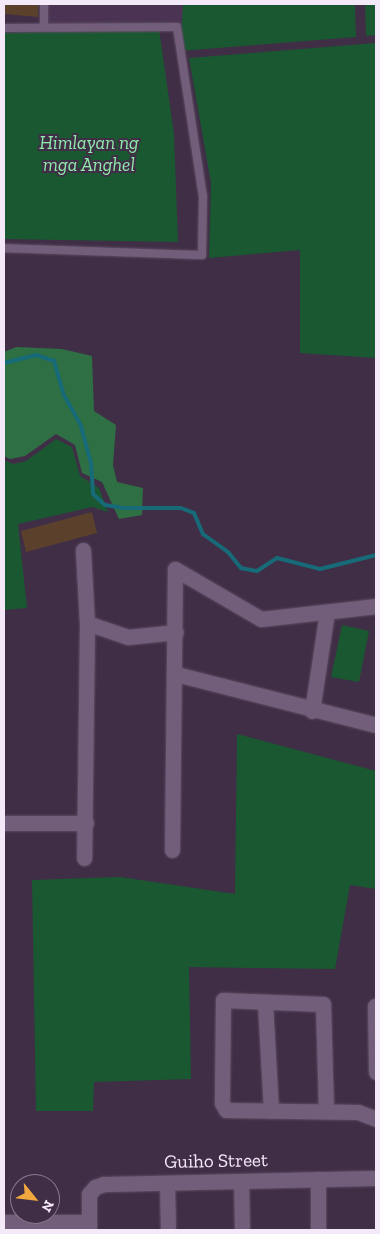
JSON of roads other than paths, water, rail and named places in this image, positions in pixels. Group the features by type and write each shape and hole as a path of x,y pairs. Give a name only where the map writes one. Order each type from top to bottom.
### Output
{"street":[{"path":"83,550 86,623 86,823 84,858"},
{"path":"172,850 176,674 175,569 261,619 376,606"},
{"path":"312,711 327,612"},
{"path":"86,623 128,637 176,632"},
{"path":"176,674 312,711 376,725"},
{"path":"4,823 86,823"},
{"path":"326,1111 323,1004 223,1000 222,1103 233,1112 358,1112 376,1119"},
{"path":"265,1003 271,1111"},
{"path":"375,1006 376,1072"},
{"name":"Guiho Street","path":"89,1226 90,1194 94,1186 167,1182 376,1178"},
{"path":"318,1179 318,1230"},
{"path":"241,1181 242,1230"},
{"path":"167,1182 168,1230"},
{"path":"4,1222 89,1226"}],"lane":[{"path":"44,4 44,28"},
{"path":"4,28 177,27 203,197 202,254 4,248"}],"waterway":[{"path":"4,363 36,355 54,361 64,395 81,426 91,463 93,494 105,505 125,508 181,508 194,513 203,534 228,552 241,568 257,571 277,558 320,569 376,555"}],"park label":[{"name":"Himlayan ng mga Anghel","path":"89,154"}]}
